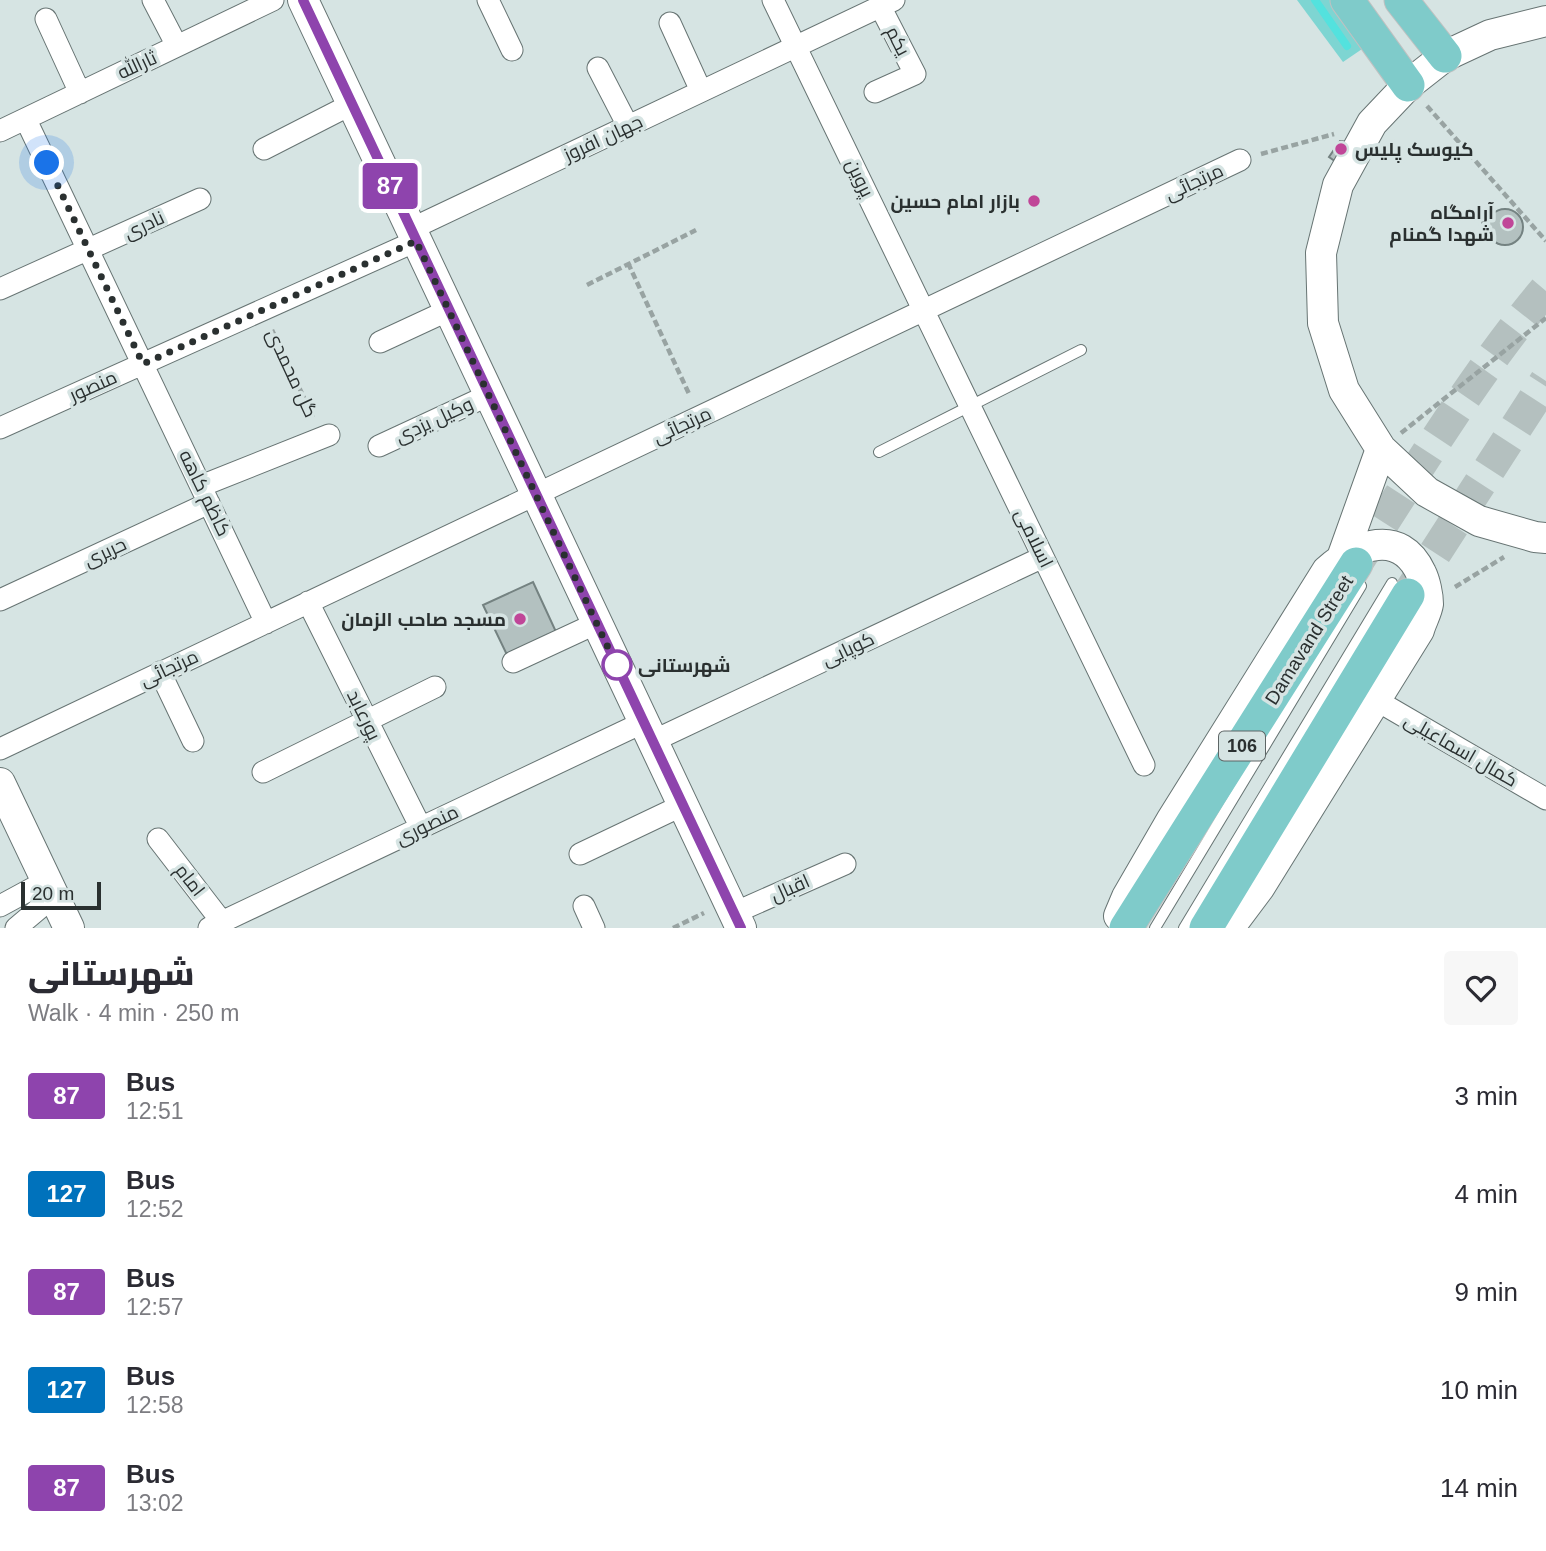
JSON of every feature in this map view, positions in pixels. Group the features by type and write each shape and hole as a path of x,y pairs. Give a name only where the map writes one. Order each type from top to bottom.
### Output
{"main road":[{"path":"303,0 738,921"},
{"path":"1347,0 1408,85"},
{"path":"1401,0 1445,56"},
{"path":"1541,537 1479,521 1427,492 1381,449 1344,390 1340,379 1323,323 1321,253 1338,185 1372,123 1408,85 1445,56 1490,35 1546,21"},
{"path":"1356,564 1381,449"},
{"path":"1206,928 1409,594 1424,579 1415,559 1397,546 1379,544 1361,549 1356,564"},
{"path":"1114,928 1127,897 1171,821 1327,571 1356,564"},
{"name":"Damavand Street","path":"1126,928 1356,564"},
{"path":"1229,928 1259,888 1419,630 1409,594"},
{"path":"0,783 69,928"}],"street":[{"path":"153,0 177,46"},
{"name":"ثارالله","path":"0,131 273,0"},
{"path":"488,0 512,50"},
{"name":"پروین","path":"773,0 924,310"},
{"name":"جهان افروز","path":"414,235 874,5"},
{"name":"یکم","path":"874,5 915,74 875,92"},
{"path":"46,19 79,93"},
{"path":"670,23 701,91"},
{"path":"598,68 628,126"},
{"path":"264,149 352,104"},
{"name":"کاظم کاهه","path":"26,120 267,622"},
{"name":"مرتجائی","path":"0,749 1240,160"},
{"name":"نادری","path":"0,289 200,199"},
{"name":"منصور","path":"0,428 263,310 414,235"},
{"path":"380,342 449,310"},
{"name":"اسلامی","path":"924,310 1144,765"},
{"name":"وکیل یزدی","path":"379,446 489,395"},
{"name":"گل محمدی","path":"205,495 326,436"},
{"name":"حریری","path":"0,600 205,495"},
{"name":"کوپایی","path":"648,731 1043,557"},
{"name":"پورعابد","path":"308,602 421,828"},
{"path":"513,662 597,624"},
{"path":"160,672 193,741"},
{"path":"262,772 435,687"},
{"name":"کمال اسماعیلی","path":"1376,700 1546,799"},
{"name":"منصوری","path":"226,924 421,828 648,731"},
{"path":"579,854 683,805"},
{"name":"امام","path":"158,839 226,924"},
{"name":"اقبال","path":"738,921 845,863"},
{"path":"0,906 50,889"},
{"path":"16,928 50,889"},
{"path":"584,906 594,928"}],"lane":[{"path":"879,452 1081,350"},
{"path":"1155,928 1356,564"},
{"path":"1184,928 1409,594"}],"path":[{"path":"1408,85 1546,241"},
{"name":"مرتجائی","path":"1240,160 1372,123"},
{"path":"587,285 696,230"},
{"path":"628,263 700,416"},
{"name":"گل محمدی","path":"263,310 326,436"},
{"path":"1381,449 1546,318"},
{"path":"1409,594 1541,537"}],"shaded area":[{"path":"1297,0 1331,0 1365,47 1343,62"}],"building":[{"name":"کیوسک پلیس","path":"1340,141 1350,142 1339,164 1329,157"},
{"path":"1505,209 1518,214 1523,227 1518,240 1505,245 1492,240 1487,227 1492,214"},
{"name":"مسجد صاحب الزمان","path":"533,582 557,634 508,657 483,605"}],"waterway":[{"path":"1315,0 1347,46"}],"tunnel":[{"path":"1356,564 1470,389 1546,289"},
{"path":"1408,595 1546,381"}],"bus line":[{"name":"87","path":"303,0 741,928"}],"place":[{"name":"کیوسک پلیس","path":"1341,149"},
{"name":"بازار امام حسین","path":"1034,201"},
{"name":"آرامگاه شهدا گمنام","path":"1508,223"},
{"name":"مسجد صاحب الزمان","path":"520,619"},
{"name":"شهرستانی","path":"617,665"}],"route":[{"path":"47,163 143,364 416,241 620,673 617,665"}]}
